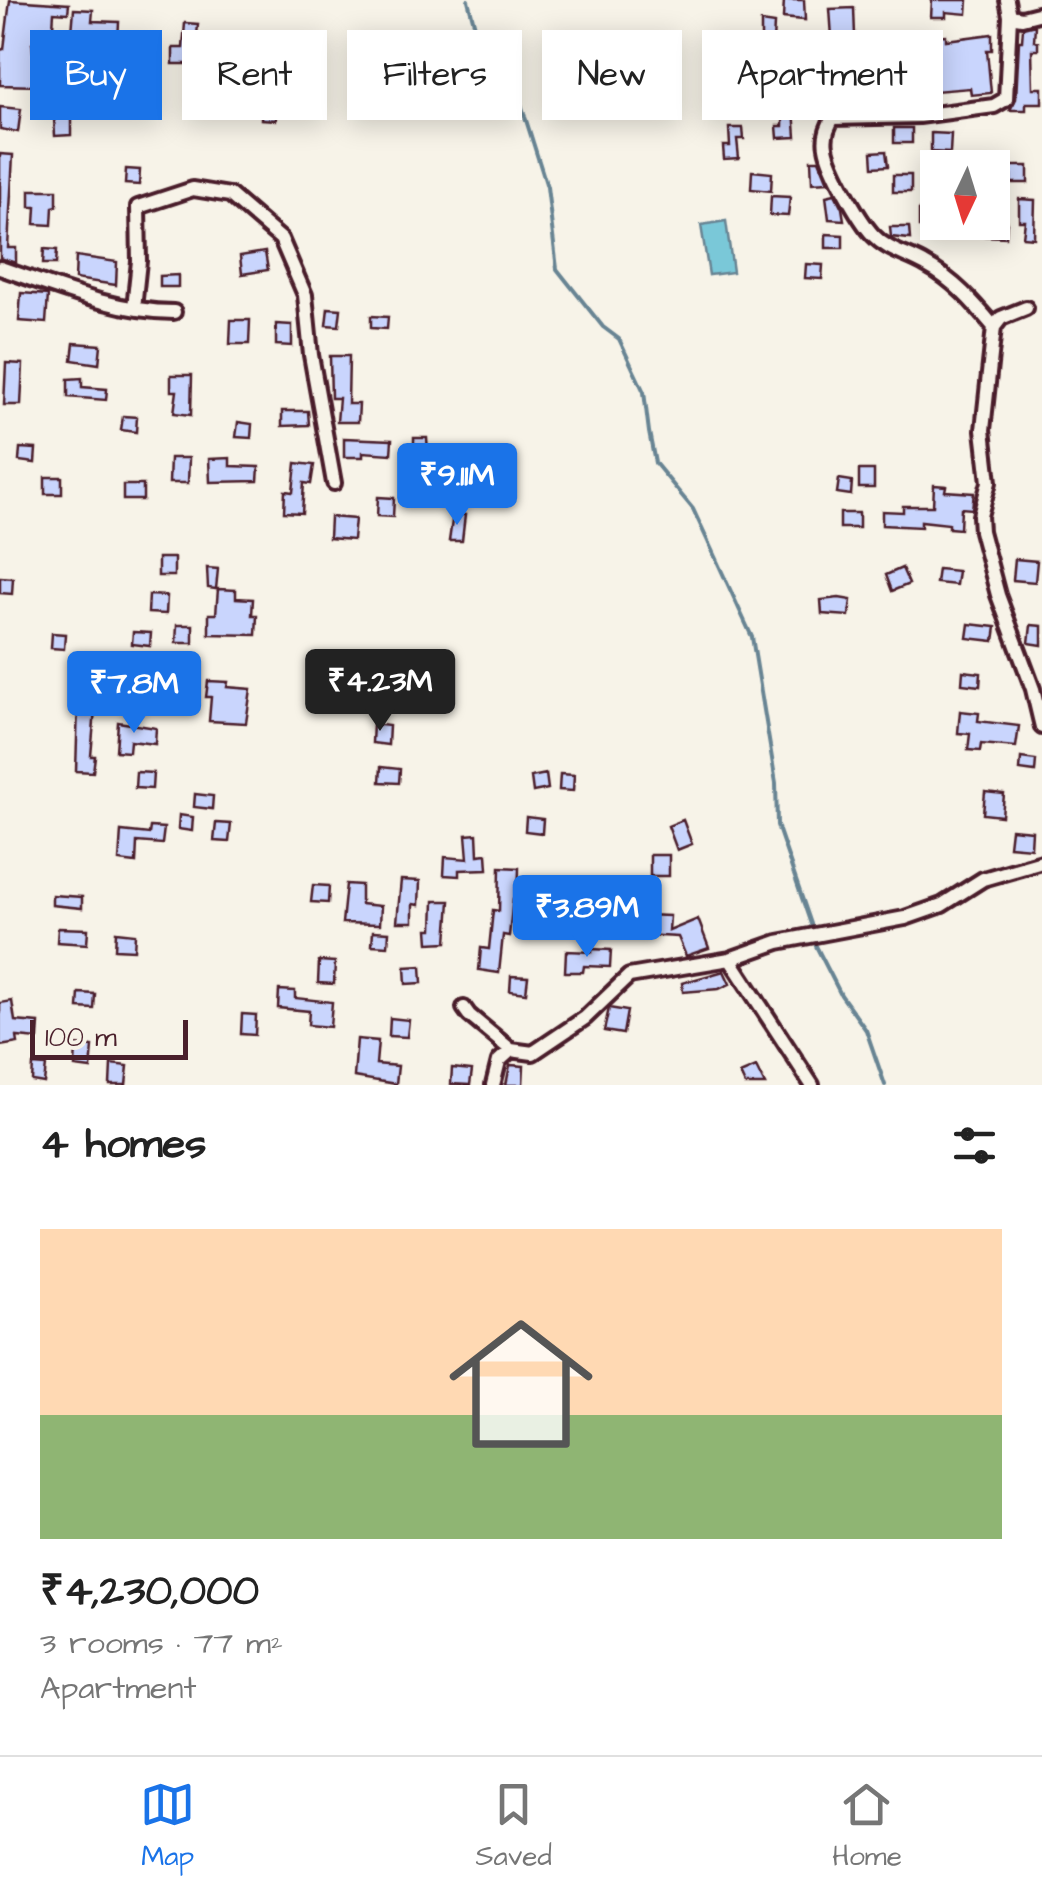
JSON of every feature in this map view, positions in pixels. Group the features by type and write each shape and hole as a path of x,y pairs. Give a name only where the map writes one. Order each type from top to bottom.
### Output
{"street":[{"path":"994,328 948,278 922,262 896,254 873,235 852,205 826,146 827,126 833,118 918,116 994,106 1006,98 1010,16 1007,0"},
{"path":"1010,16 1042,14"},
{"path":"134,308 139,261 138,208 193,188 230,194 281,239 305,296 311,355 334,483"},
{"path":"0,268 134,308 174,312"},
{"path":"1026,308 1001,318 994,328 984,430 989,482 980,516 998,595 1042,727"},
{"path":"464,1008 511,1050 533,1053 585,1018 629,976 730,959 778,942 905,918 942,906 983,879 1042,862"},
{"path":"730,959 812,1085"},
{"path":"493,1085 499,1060 511,1050"}],"water":[{"path":"726,221 733,272 709,275 701,225"}],"building":[{"path":"10,0 69,4 68,13 54,12 53,30 30,30 30,86 0,85 0,50 4,49"},
{"path":"784,0 804,0 805,20 783,18"},
{"path":"932,0 968,0 967,14 946,12 946,17 931,17"},
{"path":"854,8 855,30 832,30 830,9"},
{"path":"74,9 93,10 92,21 119,22 119,30 72,30"},
{"path":"761,22 774,24 774,30 761,30"},
{"path":"185,23 198,24 198,30 184,30"},
{"path":"1035,25 1038,50 1032,50 1033,88 1042,88 1042,103 1026,103 1026,110 1010,110 1016,99 1019,41 1023,28"},
{"path":"992,34 992,50 987,50 991,93 971,95 970,88 943,90 943,35 946,40"},
{"path":"173,48 182,48 182,64 173,64"},
{"path":"0,107 21,109 18,132 0,129"},
{"path":"54,120 71,120 71,135 55,136"},
{"path":"783,120 795,120 796,137 778,138 777,126 783,126"},
{"path":"729,128 743,128 744,139 737,139 739,158 724,159 723,146 730,146"},
{"path":"894,128 912,128 912,143 894,143"},
{"path":"931,133 951,134 950,150 931,150"},
{"path":"886,151 888,166 873,167 872,152"},
{"path":"0,154 13,155 8,248 16,248 16,263 0,258"},
{"path":"811,160 819,160 828,182 812,183"},
{"path":"1011,166 1028,166 1028,183 1011,183"},
{"path":"126,169 140,170 139,185 125,184"},
{"path":"752,171 772,173 771,191 751,189"},
{"path":"893,175 911,175 911,192 893,192"},
{"path":"30,190 57,190 52,225 35,224 36,207 30,207"},
{"path":"835,194 844,220 829,219 826,196"},
{"path":"771,196 790,197 788,216 770,215"},
{"path":"1019,199 1035,200 1034,238 1023,237 1025,221 1019,221"},
{"path":"890,227 909,227 910,239 891,237"},
{"path":"826,234 843,235 843,248 826,248"},
{"path":"44,249 57,250 56,264 43,264"},
{"path":"265,252 268,270 242,274 240,256"},
{"path":"76,256 117,262 116,285 75,279"},
{"path":"806,264 823,265 822,279 805,278"},
{"path":"178,275 178,287 160,287 160,276"},
{"path":"21,293 48,295 46,323 19,321"},
{"path":"328,308 341,309 339,326 326,325"},
{"path":"371,316 388,317 387,329 371,328"},
{"path":"231,320 250,320 249,344 230,344"},
{"path":"276,324 292,325 292,346 276,345"},
{"path":"74,343 101,345 99,364 72,360"},
{"path":"330,356 349,356 348,404 359,404 358,422 337,422 339,398 331,398"},
{"path":"6,363 23,364 21,405 4,405"},
{"path":"171,375 192,375 191,415 174,413 177,391 171,391"},
{"path":"82,378 82,387 107,389 106,400 68,397 68,379"},
{"path":"282,411 308,411 309,425 282,426"},
{"path":"123,416 137,417 136,432 121,430"},
{"path":"238,422 252,424 251,438 236,437"},
{"path":"344,438 392,440 391,454 363,452 363,457 344,457"},
{"path":"414,438 427,438 428,453 414,453"},
{"path":"20,448 36,449 35,463 19,461"},
{"path":"170,458 189,458 188,483 169,483"},
{"path":"230,458 230,466 259,467 258,481 210,482 209,459"},
{"path":"296,463 314,465 311,484 304,483 302,513 284,512 285,491 293,492"},
{"path":"859,470 874,470 874,488 859,488"},
{"path":"416,474 428,475 427,491 415,491"},
{"path":"45,477 62,477 62,494 45,494"},
{"path":"839,479 852,481 851,495 837,493"},
{"path":"123,485 143,485 143,500 123,500"},
{"path":"934,485 946,486 945,491 974,493 972,509 961,508 960,529 921,521 921,527 882,525 882,511 903,512 903,506 933,506"},
{"path":"378,497 394,498 393,517 377,516"},
{"path":"840,513 859,513 859,528 840,528"},
{"path":"453,514 465,515 462,541 449,541"},
{"path":"330,517 355,519 353,540 329,538"},
{"path":"158,558 174,558 174,576 158,576"},
{"path":"1015,559 1037,561 1035,582 1013,580"},
{"path":"207,568 218,569 216,589 208,588"},
{"path":"902,568 909,584 892,591 886,575"},
{"path":"938,569 958,571 956,585 936,583"},
{"path":"0,577 13,578 12,594 0,593"},
{"path":"218,589 236,590 236,598 253,599 256,635 209,634 209,614 216,614"},
{"path":"149,595 167,596 166,614 148,613"},
{"path":"821,600 851,600 849,616 822,614"},
{"path":"969,624 996,627 994,641 967,638"},
{"path":"177,625 193,625 193,643 176,643"},
{"path":"1031,625 1042,626 1042,645 1029,643"},
{"path":"133,632 151,633 150,646 132,644"},
{"path":"52,633 65,634 64,649 51,648"},
{"path":"158,663 177,665 175,680 157,678"},
{"path":"107,664 120,665 118,684 131,685 130,691 151,693 150,710 134,709 135,700 107,698 105,711 95,710 93,772 76,771 75,688 105,688"},
{"path":"963,671 981,673 980,686 962,684"},
{"path":"208,681 251,689 246,723 209,721"},
{"path":"960,711 979,713 978,721 1019,726 1016,747 981,744 980,751 968,750 970,734 958,733"},
{"path":"118,722 156,728 155,744 130,741 129,752 116,751"},
{"path":"373,724 389,726 388,745 372,743"},
{"path":"1021,758 1036,760 1035,772 1020,770"},
{"path":"381,767 400,769 399,783 380,782"},
{"path":"136,772 153,773 152,789 135,788"},
{"path":"546,774 548,789 533,792 531,777"},
{"path":"560,774 574,775 573,791 559,790"},
{"path":"985,792 1004,794 1002,816 983,814"},
{"path":"195,794 213,796 212,809 194,807"},
{"path":"179,815 193,817 192,831 178,829"},
{"path":"526,817 543,819 542,833 525,831"},
{"path":"683,820 692,844 677,850 668,826"},
{"path":"216,823 231,824 229,842 214,841"},
{"path":"150,827 164,828 162,844 137,842 136,863 119,861 121,831 149,834"},
{"path":"1011,829 1032,831 1031,848 1009,846"},
{"path":"477,834 478,855 487,854 488,869 459,870 459,876 444,875 445,857 468,859 466,835"},
{"path":"650,855 669,855 669,876 650,876"},
{"path":"500,867 519,868 518,900 513,899 509,936 503,935 499,973 479,970 481,948 489,949 493,910 499,911"},
{"path":"401,880 420,881 419,905 413,904 413,922 397,922"},
{"path":"346,884 361,885 361,904 381,906 380,924 342,923"},
{"path":"313,885 329,886 328,903 311,902"},
{"path":"52,895 82,897 82,908 52,905"},
{"path":"434,901 450,901 447,942 429,943"},
{"path":"644,915 670,916 669,931 698,919 709,948 686,956 678,937 643,935"},
{"path":"58,928 88,929 87,944 57,942"},
{"path":"373,931 389,932 388,946 372,945"},
{"path":"116,932 135,934 134,950 115,949"},
{"path":"611,950 610,967 584,966 583,972 565,972 566,951"},
{"path":"319,961 335,962 334,984 318,983"},
{"path":"421,966 422,983 406,984 405,967"},
{"path":"724,971 730,984 719,989 683,992 682,983"},
{"path":"511,976 528,977 526,993 510,991"},
{"path":"279,990 295,991 295,998 332,1002 330,1027 308,1025 309,1011 278,1008"},
{"path":"79,993 95,994 94,1009 78,1008"},
{"path":"12,1001 15,1021 39,1023 38,1039 17,1037 18,1043 0,1046 0,1003"},
{"path":"609,1008 627,1011 623,1034 604,1031"},
{"path":"242,1014 256,1015 255,1035 241,1034"},
{"path":"390,1018 409,1020 407,1037 389,1036"},
{"path":"357,1039 378,1041 376,1064 398,1066 396,1084 354,1077"},
{"path":"76,1045 93,1047 91,1069 75,1067"},
{"path":"111,1064 128,1066 126,1085 110,1085"},
{"path":"33,1065 46,1066 44,1083 32,1081"},
{"path":"510,1065 524,1066 523,1085 506,1085"},
{"path":"756,1067 765,1085 745,1085 740,1074"},
{"path":"452,1068 472,1070 470,1085 451,1084"}],"waterway":[{"path":"468,0 488,77 521,104 547,187 557,269 603,327 619,339 644,392 649,432"},
{"path":"655,463 649,432 655,463 693,509 752,637 776,783 777,825 812,927"},
{"path":"816,946 841,995 866,1030 885,1085"}]}
